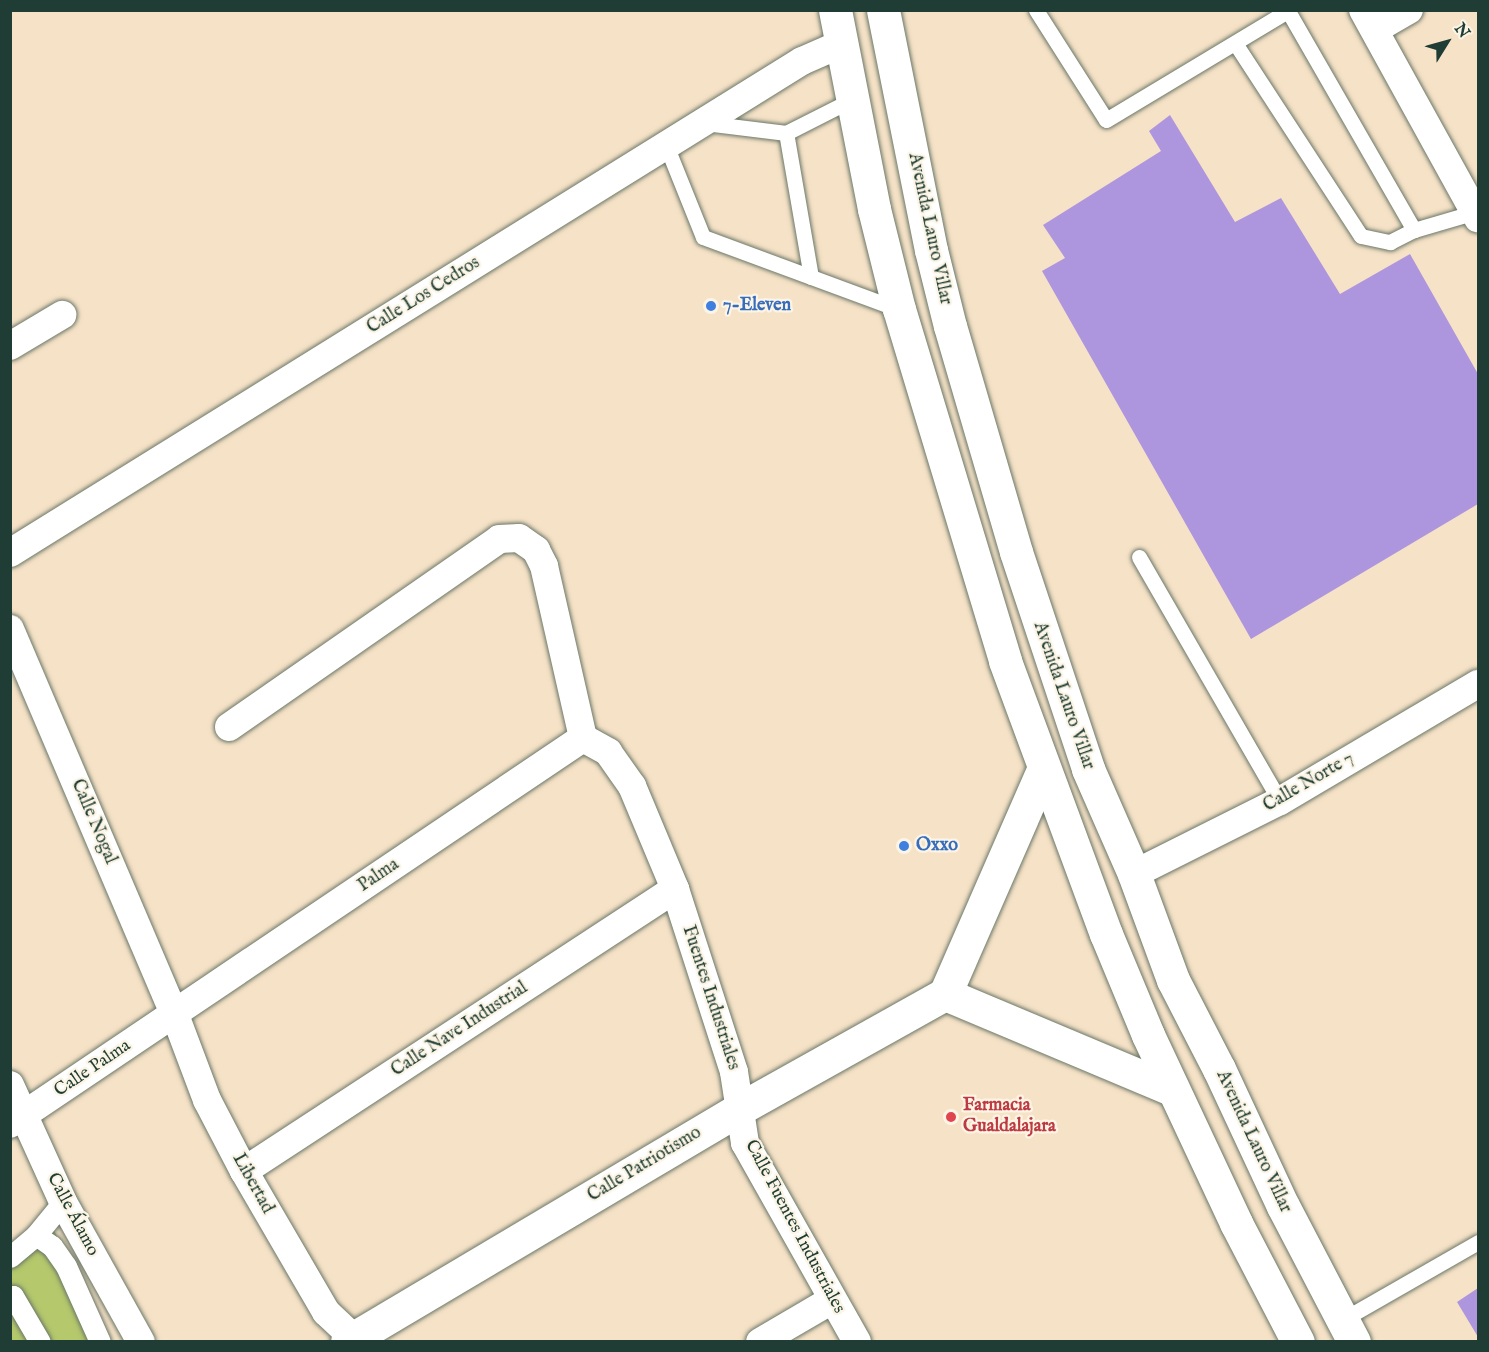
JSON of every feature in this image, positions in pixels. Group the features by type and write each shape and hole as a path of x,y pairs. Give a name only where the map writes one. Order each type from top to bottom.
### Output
{"main road":[{"path":"835,10 874,209 899,309 1005,661 1043,770 1106,934 1173,1090 1236,1223 1298,1341"},
{"name":"Avenida Lauro Villar","path":"883,10 931,250 1012,540 1048,655 1088,769 1134,874 1173,980 1219,1069 1282,1206 1348,1331"},
{"path":"1043,770 945,994 1173,1090"},
{"name":"Calle Patriotismo","path":"353,1340 739,1109 945,994"}],"street":[{"path":"1409,10 1370,20 1477,215"},
{"name":"Calle Los Cedros","path":"10,553 802,61 841,44"},
{"path":"10,346 62,315"},
{"path":"229,726 499,539 519,538 536,550 544,566 583,738"},
{"name":"Calle Nogal","path":"10,629 175,1015"},
{"name":"Calle Norte 7","path":"1134,874 1280,801 1479,684"},
{"name":"Palma","path":"175,1015 583,738"},
{"name":"Fuentes Industriales","path":"583,738 608,752 632,786 675,889 734,1072 739,1109"},
{"name":"Calle Nave Industrial","path":"244,1171 675,889"},
{"name":"Calle Palma","path":"17,1120 175,1015"},
{"name":"Libertad","path":"175,1015 207,1100 244,1171 326,1312 353,1340"},
{"name":"Calle Álamo","path":"10,1084 17,1120 141,1341"},
{"name":"Calle Fuentes Industriales","path":"739,1109 745,1143 857,1341"},
{"path":"10,1257 36,1235 63,1202"},
{"path":"36,1235 52,1246 66,1266 100,1341"},
{"path":"10,1297 13,1296 40,1341"},
{"path":"760,1341 832,1300"}],"lane":[{"path":"1036,10 1106,120 1288,11 1414,230"},
{"path":"1235,43 1360,236 1390,242 1414,230 1477,215"},
{"path":"703,123 786,133 853,99"},
{"path":"786,133 811,277"},
{"path":"666,146 704,237 899,309"},
{"path":"1139,557 1280,801"},
{"path":"1348,1331 1479,1242"}],"green space":[{"path":"48,1218 107,1341 11,1342 11,1243"}],"building":[{"path":"1170,115 1235,222 1281,198 1340,294 1410,254 1478,374 1478,504 1251,639 1042,271 1065,258 1043,225 1161,151 1149,131"},
{"path":"1478,1288 1478,1337 1457,1302"}],"place":[{"name":"7-Eleven","path":"711,306"},
{"name":"Oxxo","path":"904,846"},
{"name":"Farmacia Gualdalajara","path":"951,1117"}]}
